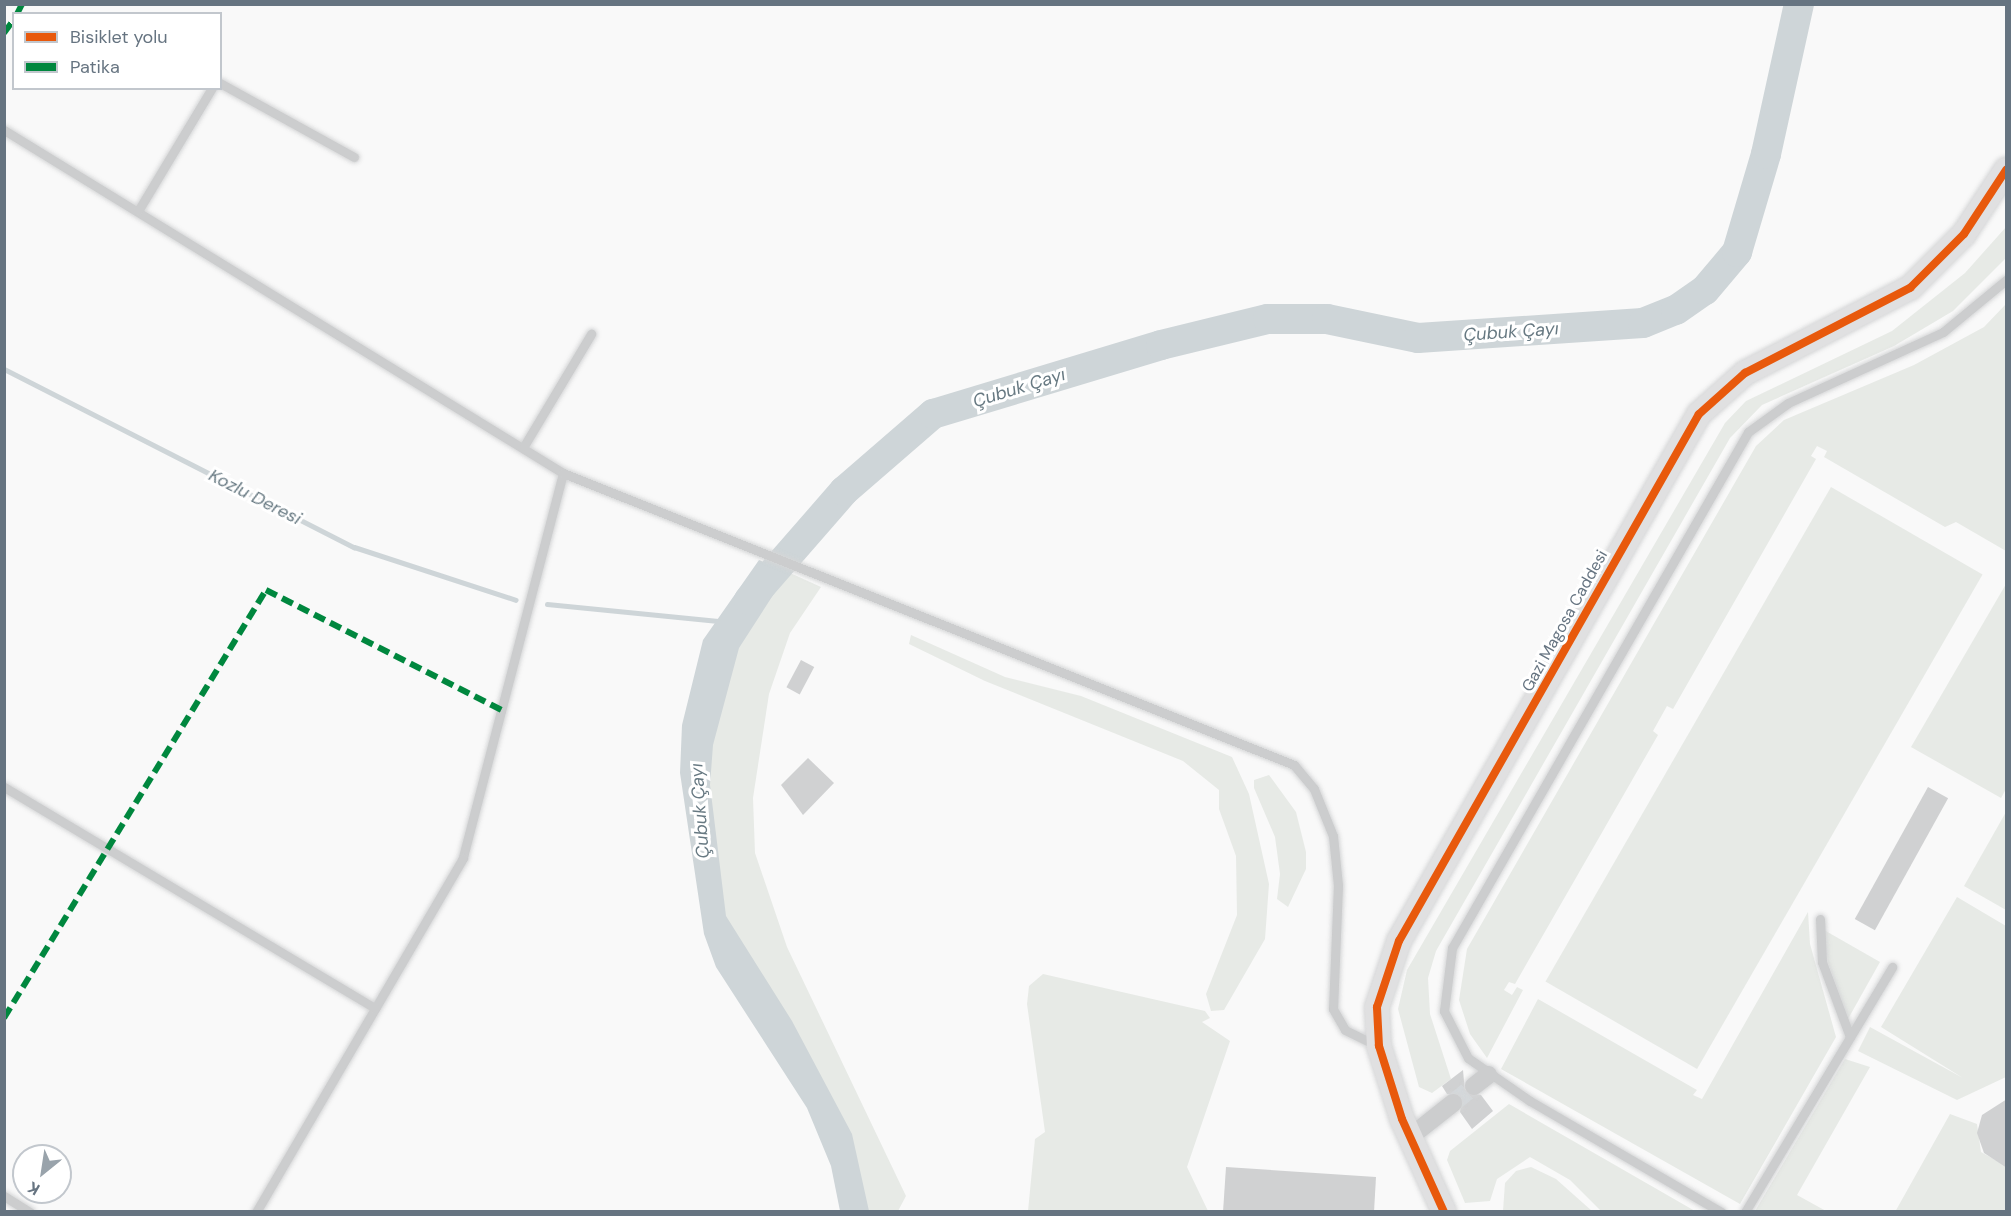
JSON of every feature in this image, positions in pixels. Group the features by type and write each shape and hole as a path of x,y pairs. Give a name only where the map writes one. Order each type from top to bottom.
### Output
{"street":[{"name":"Gazi Magosa Caddesi","path":"1444,1212 1410,1137 1378,1046 1377,1007 1399,941 1699,414 1745,373 1910,288 1964,234 2007,170"},
{"path":"1410,1137 1454,1102"}],"lane":[{"path":"222,84 354,157"},
{"path":"138,211 211,90"},
{"path":"4,130 524,446 563,473 1294,765 1314,789 1333,836 1338,894 1333,1009 1345,1030 1378,1046"},
{"path":"1721,1212 1481,1081 1461,1050 1446,1018 1443,987 1452,948 1736,448 1766,415 1943,332 2007,280"},
{"path":"524,446 591,334"},
{"path":"256,1212 468,846 563,473"},
{"path":"4,787 375,1008"},
{"path":"1820,919 1822,962 1850,1037"},
{"path":"1745,1212 1892,967"},
{"path":"4,1196 30,1212"}],"shaded area":[{"path":"2006,227 2006,258 1953,311 1894,346 1762,405 1730,438 1436,951 1428,978 1430,1014 1451,1079 1432,1093 1419,1087 1398,1009 1407,970 1725,423 1746,401 1892,331 1965,273"},
{"path":"2006,304 2006,551 1956,522 1945,527 1824,457 1827,451 1817,446 1811,456 1816,459 1673,709 1667,706 1653,731 1658,735 1515,984 1509,982 1504,990 1512,995 1517,987 1523,990 1487,1058 1470,1034 1459,1000 1467,949 1756,446 1784,420 1914,365 1984,327"},
{"path":"1831,487 1983,574 1697,1069 1546,982"},
{"path":"788,572 821,587 790,633 769,694 753,798 755,853 787,947 906,1196 898,1211 864,1211 729,933 717,893 705,744 733,640"},
{"path":"2006,584 2006,789 2001,798 1911,747"},
{"path":"911,635 1005,677 1081,696 1232,757 1249,794 1269,884 1265,939 1224,1010 1211,1011 1206,994 1237,915 1236,856 1219,809 1219,790 1183,761 985,681 909,644"},
{"path":"1269,775 1296,812 1306,852 1306,869 1288,907 1277,899 1280,874 1275,837 1254,788 1254,780"},
{"path":"2006,812 2006,910 1964,886"},
{"path":"1957,897 2006,926 2006,1077 1957,1100 1858,1051 1870,1027 1963,1078 1881,1027"},
{"path":"1808,912 1810,944 1836,1037 1740,1204 1501,1069 1538,999 1697,1090 1693,1095 1702,1099"},
{"path":"1824,930 1880,962 1848,1019 1828,963"},
{"path":"1043,974 1205,1011 1210,1018 1202,1022 1230,1041 1187,1167 1208,1211 1028,1211 1035,1139 1045,1132 1027,1004 1029,986"},
{"path":"1845,1059 1870,1067 1797,1195 1826,1211 1755,1211"},
{"path":"1509,1104 1695,1211 1601,1211 1570,1180 1530,1157 1497,1179 1490,1201 1465,1203 1447,1160 1450,1151"},
{"path":"1950,1114 1977,1124 1981,1152 2006,1166 2006,1211 1895,1212"},
{"path":"1531,1167 1556,1179 1592,1211 1503,1211 1505,1183 1516,1171"}],"water":[{"path":"759,560 788,572 739,648 713,745 710,785 726,916 792,1021 852,1134 869,1211 840,1211 831,1166 807,1108 716,967 704,934 680,773 682,725 703,640"}],"building":[{"path":"801,660 814,667 800,694 786,687"},
{"path":"808,758 834,783 803,815 781,785"},
{"path":"1928,787 1948,798 1875,930 1855,919"},
{"path":"1463,1070 1465,1092 1481,1095 1493,1111 1472,1129 1460,1112 1462,1097 1447,1094 1442,1086"},
{"path":"2007,1099 2007,1168 1984,1153 1977,1133 1982,1115"},
{"path":"1226,1167 1376,1177 1374,1212 1223,1212"}],"waterway":[{"name":"Çubuk Çayı","path":"749,600 844,491 933,414 1161,345 1268,319 1327,319 1418,338 1643,323 1676,310 1705,290 1737,252 1766,154 1799,4"},
{"name":"Kozlu Deresi","path":"4,369 354,547 516,600"},
{"name":"Kozlu Deresi","path":"547,604 718,621"}],"tunnel":[{"path":"1453,1103 1474,1086"}],"marked path":[{"path":"18,12 22,4"},
{"path":"4,33 12,22"},
{"path":"4,1018 266,590 503,711"}],"cycle path":[{"path":"1444,1212 1402,1119 1379,1046 1377,1007 1399,941 1699,414 1745,373 1910,288 1964,234 2006,170"}]}
